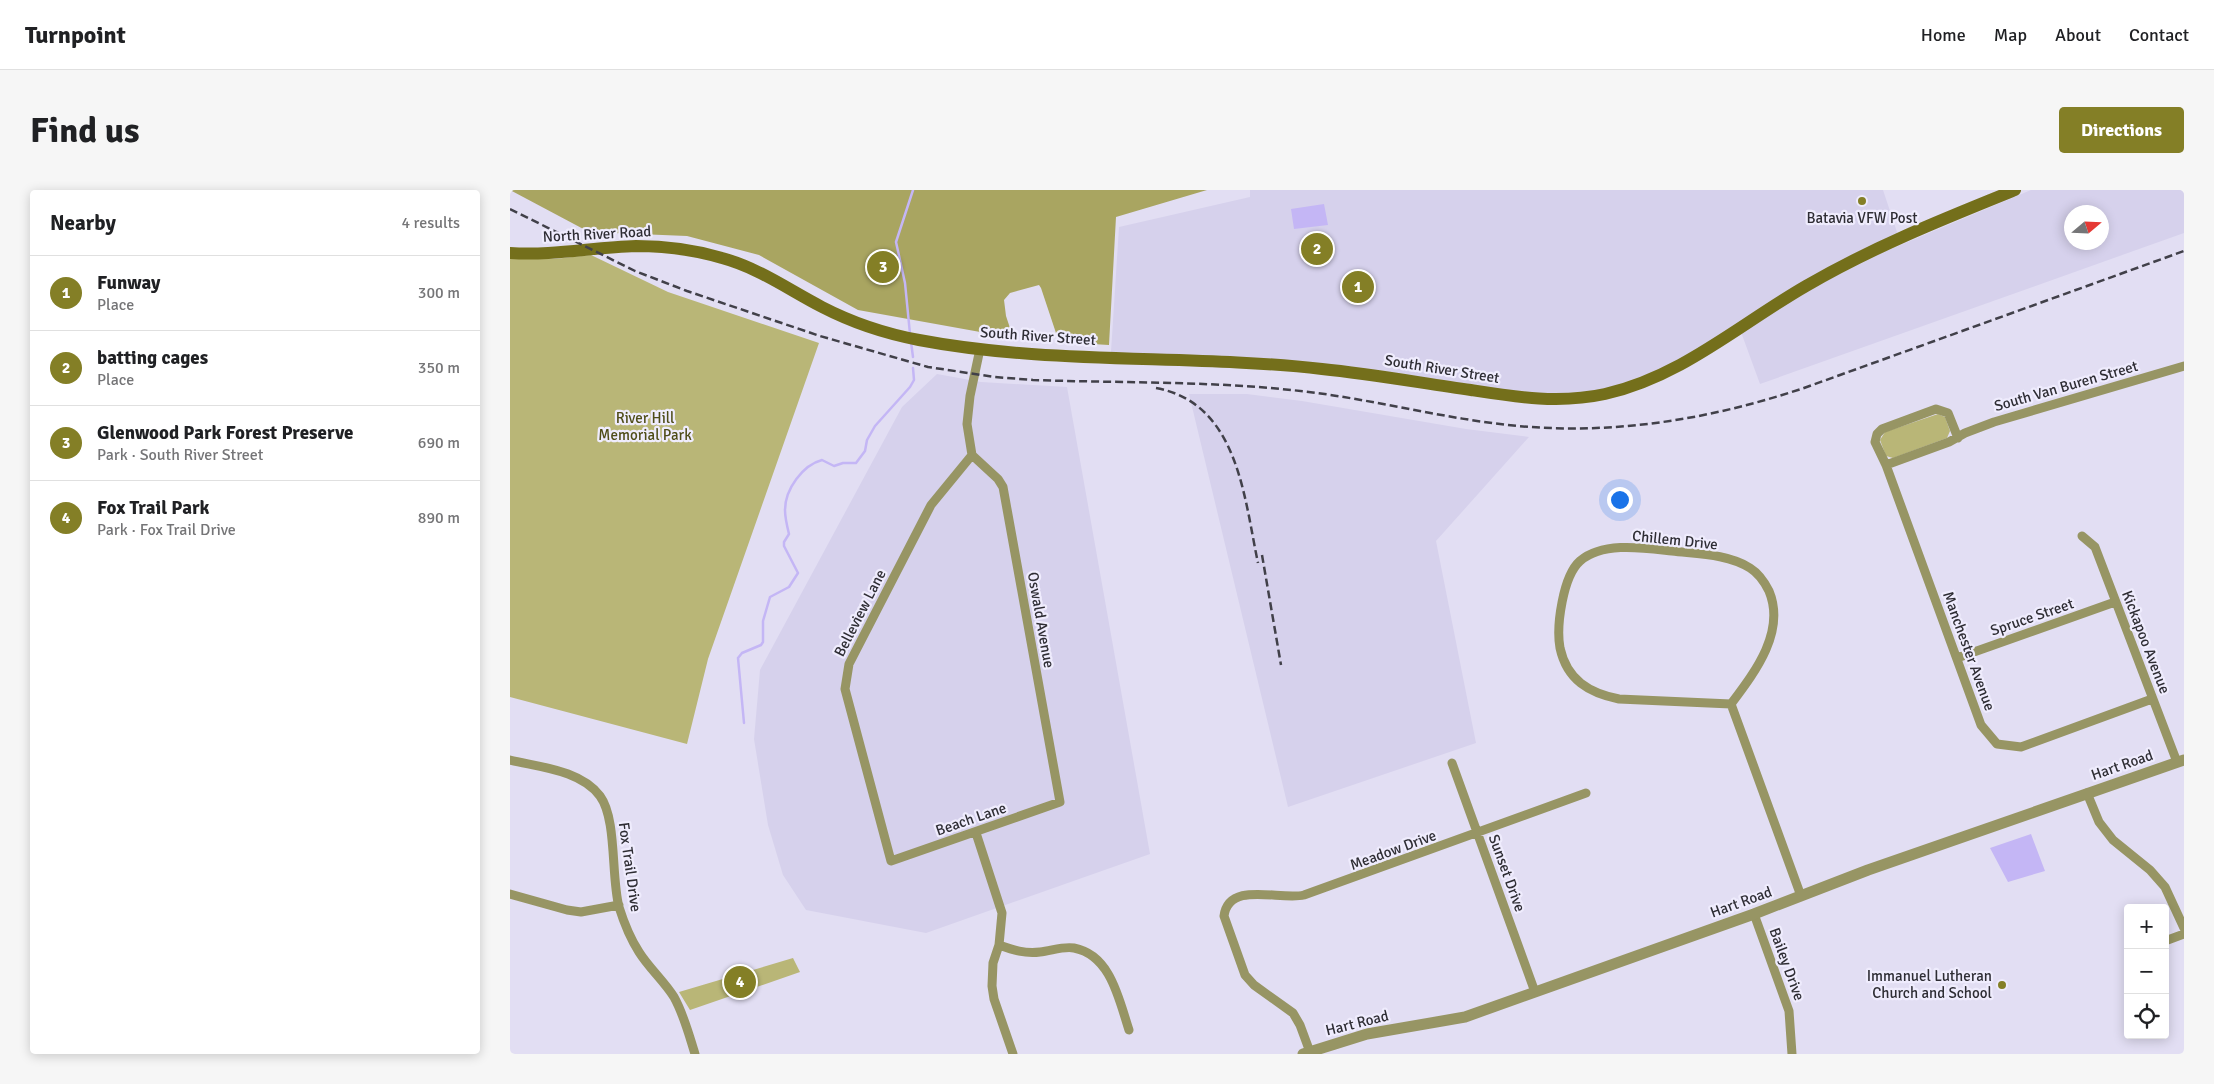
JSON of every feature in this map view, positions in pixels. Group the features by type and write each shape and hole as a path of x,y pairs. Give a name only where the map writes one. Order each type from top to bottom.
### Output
{"main road":[{"name":"South River Street","path":"822,307 856,321 916,340 980,349 1073,355 1235,361 1355,373 1535,399 1587,397 1627,388 1663,374 1838,267 1894,240 2014,190"},
{"name":"North River Road","path":"510,253 534,254 633,246 671,247 732,261 773,278 822,307"}],"street":[{"path":"972,455 967,424 970,396 980,349"},
{"name":"South Van Buren Street","path":"1886,465 1958,438 1994,422 2039,407 2184,366"},
{"path":"1886,465 1874,442 1877,434 1882,429 1940,409 1950,416 1958,438"},
{"name":"Oswald Avenue","path":"972,455 998,479 1003,487 1060,802"},
{"name":"Belleview Lane","path":"891,860 845,689 846,675 849,664 931,505 972,455"},
{"name":"Manchester Avenue","path":"1886,465 1981,725 1997,744 2021,747 2152,699"},
{"name":"Kickapoo Avenue","path":"2082,536 2095,547 2152,699 2180,761"},
{"name":"Chillem Drive","path":"1636,548 1719,557 1750,568 1767,586 1772,598 1775,613 1773,631 1767,648 1731,704 1619,699 1601,695 1586,688 1574,677 1565,663 1558,633 1566,590 1574,569 1580,562 1591,554 1636,548"},
{"name":"Spruce Street","path":"1957,658 2116,602"},
{"path":"1731,704 1800,896"},
{"name":"Fox Trail Drive","path":"510,760 576,778 593,788 601,797 609,817 619,905 627,930 682,1013 696,1054"},
{"name":"Hart Road","path":"1306,1053 1367,1034 1465,1016 1754,914 1868,870 2180,761"},
{"name":"Sunset Drive","path":"1452,763 1535,992"},
{"name":"Meadow Drive","path":"1306,1053 1300,1025 1293,1013 1254,985 1245,975 1224,916 1225,908 1230,902 1241,896 1265,894 1295,897 1478,834 1586,793"},
{"path":"2087,793 2099,822 2114,840 2150,870 2165,887 2184,928"},
{"name":"Beach Lane","path":"891,860 1060,802"},
{"path":"976,832 1002,914 999,945 993,963 992,986 994,999 1013,1054"},
{"path":"510,894 567,910 588,911 619,905"},
{"name":"Bailey Drive","path":"1754,914 1789,1011 1792,1054"},
{"path":"2169,940 2184,934"},
{"path":"999,945 1026,953 1074,948 1090,955 1100,962 1110,976 1129,1030"}],"shaded area":[{"path":"510,190 1207,190 1116,217 1109,345 1059,342 1039,285 1010,293 1004,300 1006,316 1012,334 1008,337 858,310 759,255 687,236 589,232"},
{"path":"1250,190 1883,190 1898,235 1673,365 1600,391 1546,395 1111,352 1119,227 1250,197"},
{"path":"2031,190 2184,190 2184,233 1760,384 1741,332 1800,294 1884,252"},
{"path":"1324,204 1328,225 1294,229 1291,209"},
{"path":"937,374 981,382 1067,387 1150,854 926,933 806,910 783,875 768,825 754,739 760,670 902,407"},
{"path":"1189,394 1247,394 1302,401 1466,429 1529,437 1436,541 1476,743 1288,807"},
{"path":"2031,834 2045,871 2008,882 1990,848"}],"green space":[{"name":"River Hill Memorial Park","path":"591,255 668,292 819,343 708,659 687,744 510,697 510,258 554,259"},
{"path":"1938,414 1945,417 1950,431 1947,438 1893,458 1886,456 1880,440 1885,432"},
{"path":"793,958 800,972 690,1010 679,992"}],"waterway":[{"path":"910,334 905,283 896,242 913,190"},
{"path":"911,342 913,357"},
{"path":"744,723 738,658 742,653 761,645 763,642 763,621 770,597 789,587 798,573 784,546 784,542 789,534 785,516 788,494 802,472 815,463 822,460 834,466 843,463 856,463 865,451 867,440 875,426 910,387 914,380 913,368"}],"railway":[{"path":"510,209 635,271 687,291 820,336 928,367 995,377 1033,380 1195,384 1291,390 1345,397 1454,417 1508,425 1546,428 1621,427 1658,423 1732,409 1804,388 2184,251"},
{"path":"1156,388 1183,397 1205,412 1221,433 1232,456 1241,483 1258,563"},
{"path":"1262,555 1281,665"}],"place":[{"name":"Batavia VFW Post","path":"1862,201"},
{"name":"batting cages","path":"1317,249"},
{"name":"Glenwood Park Forest Preserve","path":"883,267"},
{"name":"Funway","path":"1358,287"},
{"name":"Fox Trail Park","path":"740,982"},
{"name":"Immanuel Lutheran Church and School","path":"2002,985"}]}
